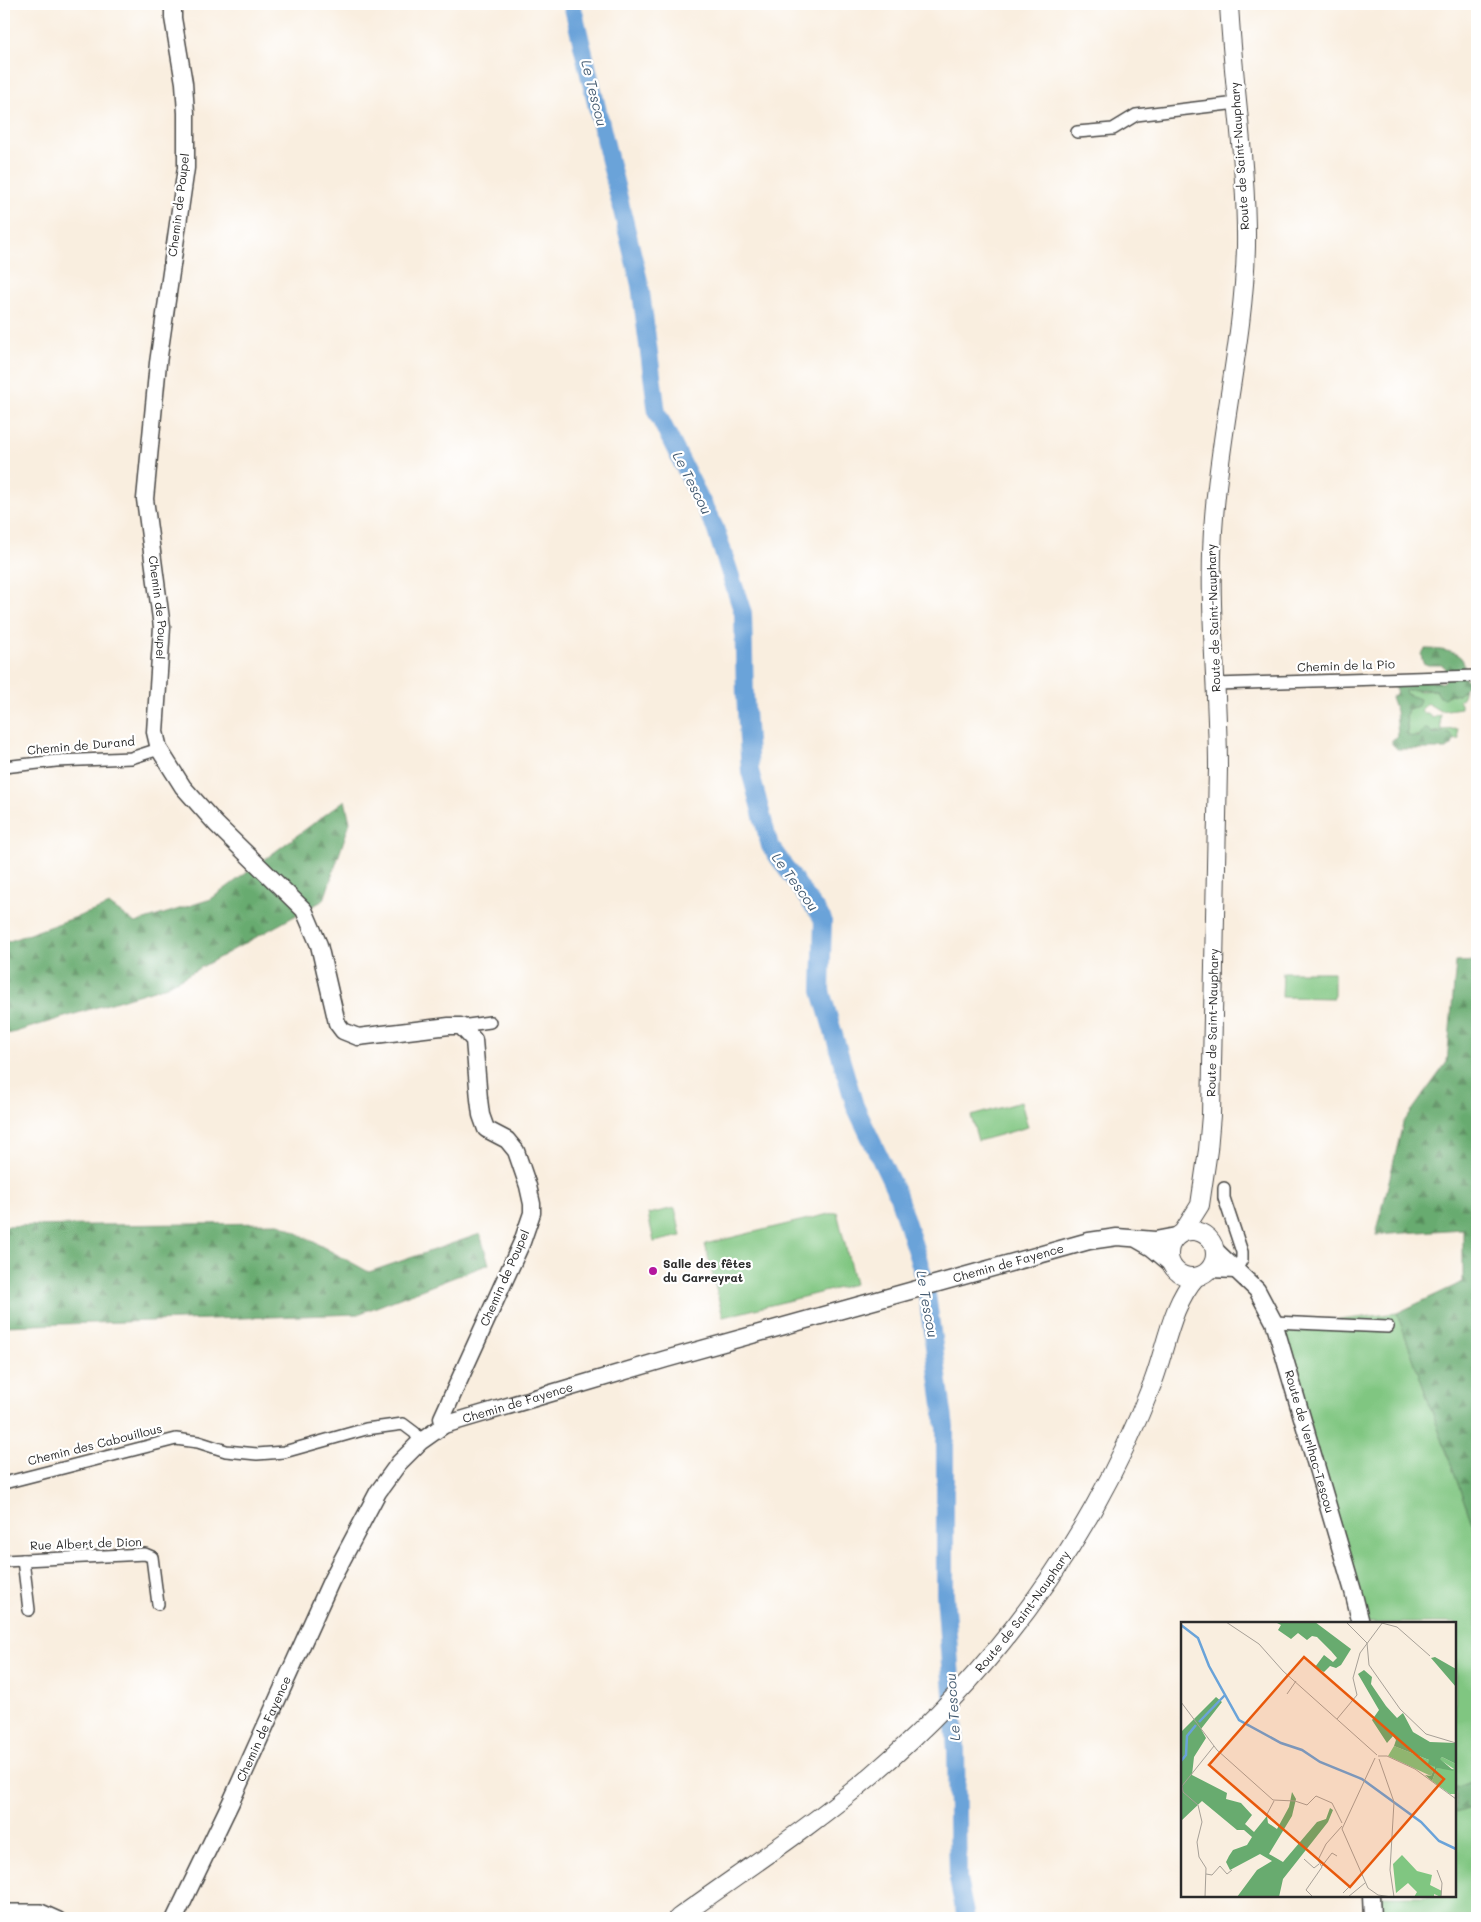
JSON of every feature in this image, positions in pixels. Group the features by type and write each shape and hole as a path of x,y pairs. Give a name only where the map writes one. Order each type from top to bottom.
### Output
{"main road":[{"name":"Route de Saint-Nauphary","path":"1210,1243 1200,1205 1211,1115 1218,767 1212,539 1219,466 1240,323 1246,256 1245,191 1229,4"},
{"name":"Route de Saint-Nauphary","path":"1179,1234 1200,1205"},
{"path":"1194,1231 1210,1243 1214,1260 1203,1273 1183,1276 1171,1265 1169,1249 1179,1234 1194,1231"},
{"name":"Route de Saint-Nauphary","path":"1171,1265 1177,1288 1177,1308"},
{"name":"Route de Saint-Nauphary","path":"678,1918 827,1811 872,1775 946,1706 978,1672 1013,1629 1055,1571 1086,1522 1143,1407 1185,1290 1203,1273"}],"street":[{"name":"Chemin de Poupel","path":"174,4 174,18 184,83 186,168 158,363 145,499 162,628 156,732 159,749 190,794 216,824 304,910 319,946 337,1023 343,1031 358,1037 490,1022"},
{"path":"1077,132 1113,129 1136,115 1237,103"},
{"name":"Chemin de la Pio","path":"1216,684 1477,676"},
{"name":"Chemin de Durand","path":"4,767 56,761 131,758 159,749"},
{"name":"Chemin de Poupel","path":"444,1425 442,1418 522,1242 532,1209 528,1186 516,1151 507,1140 486,1129 478,1099 474,1040 460,1026"},
{"path":"1203,1273 1236,1270 1242,1259 1242,1252 1224,1198 1224,1188"},
{"name":"Chemin de Fayence","path":"174,1918 231,1802 331,1581 378,1492 399,1463 420,1442 444,1425 666,1359 1089,1241 1117,1237 1138,1240 1160,1239 1179,1234"},
{"name":"Chemin de Fayence","path":"1138,1240 1152,1248 1171,1265"},
{"name":"Route de Verlhac-Tescou","path":"1210,1243 1257,1290 1274,1322 1361,1622"},
{"path":"1274,1322 1388,1326"},
{"name":"Chemin des Cabouillous","path":"4,1483 176,1439 198,1442 226,1451 257,1454 284,1452 366,1429 403,1424 415,1433 420,1442"},
{"name":"Rue Albert de Dion","path":"4,1561 146,1554 152,1557 158,1604"},
{"path":"23,1560 29,1610"},
{"path":"1371,1897 1372,1918"},
{"path":"4,1910 41,1910 59,1918"}],"green space":[{"path":"1425,649 1452,652 1461,657 1464,664 1464,675 1470,683 1458,695 1451,694 1444,698 1440,697 1436,690 1420,689 1405,691 1406,694 1420,699 1418,706 1408,709 1406,715 1408,736 1418,737 1424,729 1428,729 1432,733 1447,733 1454,740 1447,749 1397,749 1392,744 1392,740 1398,736 1396,711 1391,697 1396,694 1396,690 1392,682 1438,681 1441,683 1445,681 1446,668 1442,665 1423,663 1421,654"},
{"path":"1410,689 1420,691 1436,690 1440,697 1451,694 1458,695 1465,689 1459,701 1461,708 1440,711 1427,703 1421,709 1423,713 1428,713 1432,718 1440,715 1441,730 1458,729 1459,739 1454,740 1445,732 1433,732 1408,737 1406,715 1408,709 1418,706 1410,695 1406,694 1405,691"},
{"path":"345,800 350,822 324,900 167,986 4,1034 4,943 110,905 135,923 211,899"},
{"path":"1477,961 1477,1537 1397,1313 1463,1282 1463,1229 1376,1235 1403,1123 1447,1062 1456,962"},
{"path":"1283,972 1334,972 1334,998 1282,997"},
{"path":"1021,1102 1028,1127 978,1141 971,1116"},
{"path":"675,1208 681,1236 654,1242 648,1214"},
{"path":"837,1212 855,1284 723,1317 705,1244"},
{"path":"279,1223 369,1272 480,1234 489,1264 358,1314 4,1326 4,1226"},
{"path":"1397,1313 1477,1537 1477,1780 1456,1788 1456,1622 1365,1622 1282,1327"},
{"path":"1477,1780 1477,1806 1456,1813 1456,1788"},
{"path":"1477,1806 1477,1918 1382,1918 1380,1897 1456,1897 1456,1813"}],"waterway":[{"name":"Le Tescou","path":"572,4 640,285 657,413 715,528 743,613 745,695 750,771 770,846 823,920 821,991 855,1106 898,1196 925,1280 945,1427 945,1593 956,1751 958,1880 966,1918"}],"place":[{"name":"Salle des fêtes du Carreyrat","path":"653,1271"}]}
